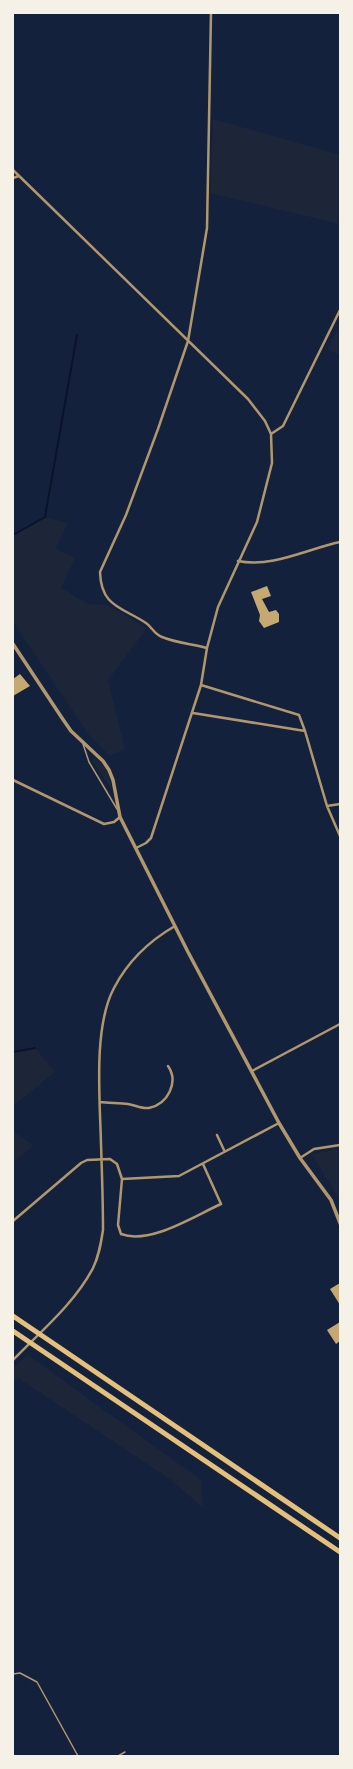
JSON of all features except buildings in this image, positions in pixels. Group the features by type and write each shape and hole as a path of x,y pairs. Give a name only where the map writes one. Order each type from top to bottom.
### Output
{"highway":[{"path":"13,1316 340,1538"},
{"path":"13,1331 340,1552"}],"street":[{"path":"207,648 162,637 155,633 147,623 109,602 100,581 100,572 104,559 126,515 158,429 188,341 206,228 210,13"},
{"path":"13,170 248,399 265,421 271,434 272,463 262,507 257,522 218,607 207,648 201,685 151,838 146,843 136,848"},
{"path":"13,178 20,176"},
{"path":"271,434 283,426 340,310"},
{"path":"238,561 265,561 284,558 340,542"},
{"path":"13,644 62,718 83,744 102,761 109,770 114,780 120,817 251,1072 300,1158 331,1200 340,1222"},
{"path":"201,685 299,715 328,806 340,836"},
{"path":"192,713 305,731"},
{"path":"13,780 104,824 114,822 120,817"},
{"path":"328,806 340,804"},
{"path":"13,1360 81,1287 93,1267 100,1250 103,1230 100,1102 102,1032 106,1010 113,988 134,957 161,934 176,926"},
{"path":"251,1072 340,1024"},
{"path":"100,1102 128,1104 144,1108 156,1105 168,1095 172,1088 173,1074 168,1066"},
{"path":"122,1179 179,1176 203,1164 224,1150 279,1123"},
{"path":"217,1135 224,1150"},
{"path":"300,1158 314,1150 340,1145"},
{"path":"13,1221 81,1163 87,1160 110,1158 117,1164 122,1179 118,1225 120,1234 129,1237 154,1234 221,1204 203,1164"}],"lane":[{"path":"83,744 89,762 118,812"},
{"path":"13,1674 20,1673 37,1682 78,1756"},
{"path":"118,1756 126,1752"}],"shaded area":[{"path":"213,119 340,155 340,224 210,193"},
{"path":"340,324 340,355 327,350"},
{"path":"45,517 68,523 55,549 75,558 61,588 88,604 107,605 147,628 108,680 125,749 110,756 89,735 13,622 13,535"},
{"path":"95,758 107,772 111,788 92,761"},
{"path":"35,1048 55,1072 13,1106 13,1052"},
{"path":"13,1131 34,1146 13,1162"},
{"path":"340,1148 340,1200 312,1155"},
{"path":"28,1355 201,1480 203,1508 171,1480 18,1378 13,1383 13,1368"}],"waterway":[{"path":"13,535 45,517 77,335"},
{"path":"13,1052 35,1048"}]}
